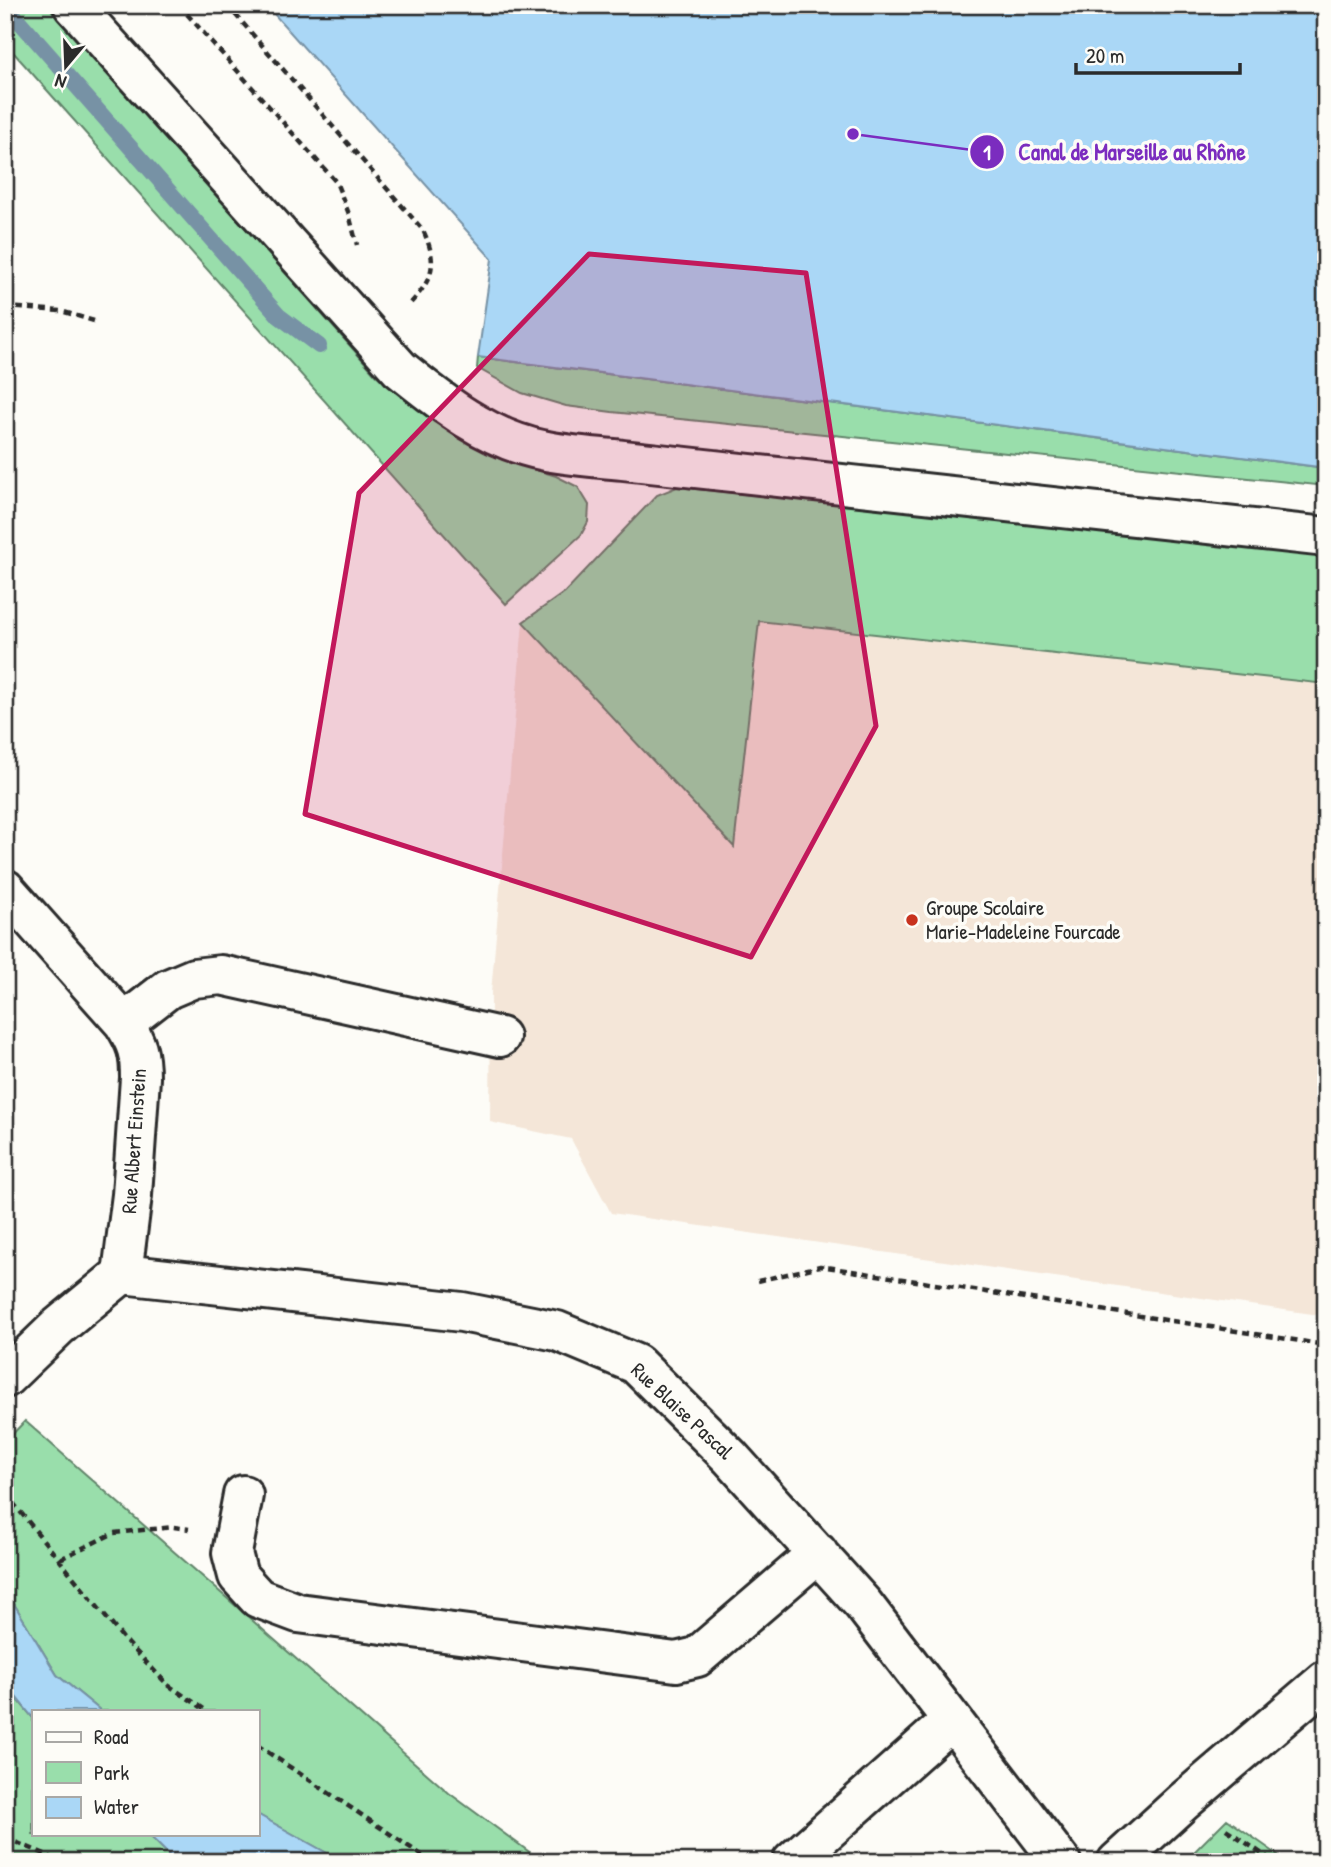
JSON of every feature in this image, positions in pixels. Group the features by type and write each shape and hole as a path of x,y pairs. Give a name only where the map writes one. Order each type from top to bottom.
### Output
{"street":[{"path":"73,5 400,369 468,421 503,437 540,450 1326,537"},
{"name":"Rue Albert Einstein","path":"5,889 124,1023 136,1042 140,1078 132,1195 122,1274"},
{"path":"124,1023 168,989 194,978 221,975 500,1037"},
{"path":"5,1378 59,1326 122,1274"},
{"name":"Rue Blaise Pascal","path":"122,1274 462,1312 557,1331 636,1364 730,1457 863,1604 1061,1862"},
{"path":"243,1495 232,1553 238,1576 258,1598 298,1613 676,1662 697,1657 818,1553"},
{"path":"1117,1862 1326,1680"},
{"path":"792,1862 952,1720"}],"path":[{"path":"179,5 336,183 349,214 359,254"},
{"path":"227,5 423,230 432,248 432,266 426,287 408,307"},
{"path":"5,307 61,311 94,321"},
{"path":"758,1281 820,1266 1326,1345"},
{"path":"5,1493 122,1637 168,1685 206,1710"},
{"path":"60,1559 114,1534 173,1527 235,1538"},
{"path":"259,1746 432,1862"},
{"path":"1184,1801 1274,1862"},
{"path":"5,1838 59,1862"}],"highlighted area":[{"path":"589,254 806,273 876,726 751,957 305,814 359,493"}],"shaded area":[{"name":"Groupe Scolaire Marie-Madeleine Fourcade","path":"758,621 1326,684 1326,1316 611,1213 571,1139 490,1122 491,993 523,622 733,846"}],"green space":[{"path":"5,5 47,5 376,375 434,422 502,459 556,476 578,487 589,505 588,522 581,535 506,604 5,43"},
{"path":"478,357 1326,468 1326,486 566,406 522,393 477,368"},
{"path":"677,487 1326,556 1326,684 759,621 734,847 523,622 565,592 657,495"},
{"path":"25,1421 449,1793 543,1862 343,1862 259,1815 259,1710 100,1710 57,1675 5,1589 5,1442"},
{"path":"5,1684 32,1717 32,1836 150,1836 176,1862 5,1862"},
{"path":"1227,1819 1288,1862 1184,1862"}],"water":[{"path":"266,5 1314,5 1326,10 1326,468 478,357 492,259"},
{"path":"5,1589 57,1675 100,1710 32,1710 32,1717 5,1683"},
{"path":"259,1815 343,1862 176,1862 150,1836 259,1836"}],"waterway":[{"path":"5,5 279,316 319,346"}],"place":[{"name":"Canal de Marseille au Rhône","path":"853,134"},
{"name":"Groupe Scolaire Marie-Madeleine Fourcade","path":"912,920"}]}
